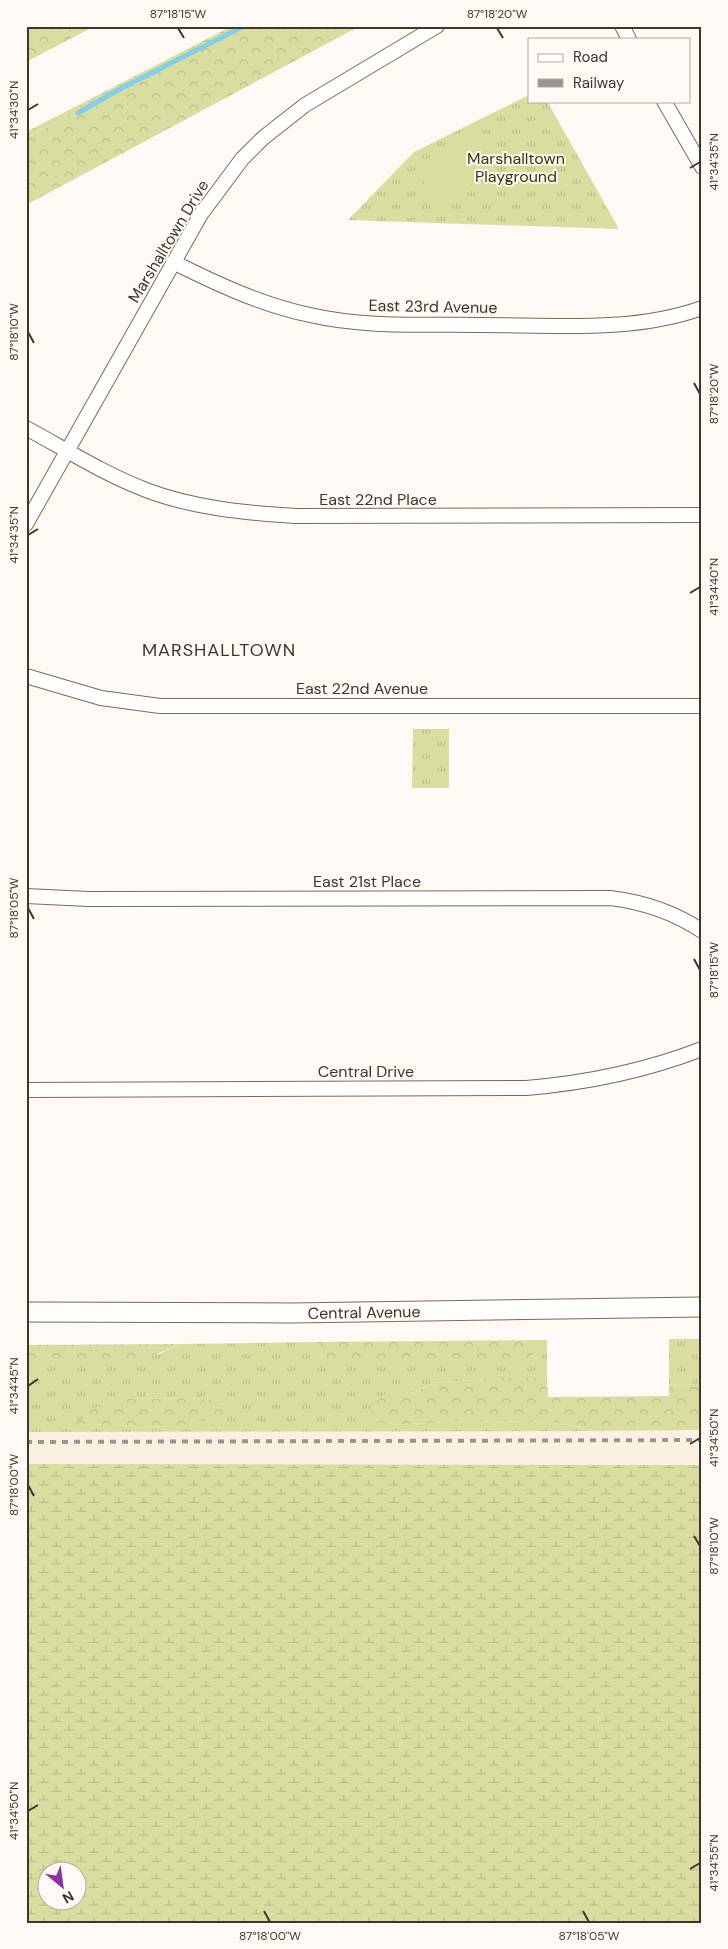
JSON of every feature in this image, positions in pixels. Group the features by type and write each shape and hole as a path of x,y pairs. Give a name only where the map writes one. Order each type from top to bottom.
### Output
{"main road":[{"path":"681,1307 702,1296"},
{"name":"Central Avenue","path":"26,1312 292,1313 702,1307"}],"street":[{"name":"Marshalltown Drive","path":"26,524 173,262 212,198 242,159 283,121 330,88 437,26"},
{"path":"622,26 628,38"},
{"path":"665,102 702,167"},
{"name":"East 23rd Avenue","path":"173,262 261,302 310,315 358,322 612,325 659,320 702,308"},
{"name":"East 22nd Place","path":"26,428 144,490 193,503 246,512 296,516 702,515"},
{"name":"East 22nd Avenue","path":"26,676 101,698 160,706 702,706"},
{"name":"East 21st Place","path":"26,896 88,899 610,898 676,915 702,932"},
{"name":"Central Drive","path":"26,1090 526,1088 573,1084 616,1075 662,1063 702,1049"}],"shaded area":[{"path":"702,1430 702,1465 26,1464 26,1432"}],"green space":[{"path":"26,26 67,26 72,38 26,62"},
{"path":"67,26 95,26 72,38"},
{"path":"232,26 249,26 26,138 26,132"},
{"path":"249,26 360,26 26,205 26,138"},
{"name":"Marshalltown Playground","path":"528,95 528,102 548,102 619,229 348,220 414,152"},
{"path":"474,135 494,166 437,203 417,172"},
{"path":"413,729 449,729 449,788 412,788"},
{"path":"669,1339 702,1339 702,1381 698,1384 669,1386"},
{"path":"542,1340 547,1340 547,1378 497,1378 433,1383 416,1392 385,1395 388,1425 467,1421 552,1422 596,1431 26,1432 26,1362 160,1354 179,1344 317,1342 323,1360 530,1359","holes":["189,1398 223,1401 173,1427 77,1424 123,1399"]},
{"path":"542,1340 530,1359 467,1361 323,1360 317,1342"},
{"path":"179,1344 143,1358 124,1361 85,1363 26,1362 26,1345"},
{"path":"497,1378 547,1378 548,1397 669,1396 669,1386 698,1384 702,1381 702,1430 596,1431 552,1422 467,1421 388,1425 372,1418 372,1406 385,1394 416,1392 433,1383"},
{"path":"189,1398 223,1401 228,1413 173,1427 76,1424 94,1408 123,1399"},
{"path":"26,1464 702,1465 702,1923 26,1923"}],"waterway":[{"path":"78,113 118,90 244,26"}],"railway":[{"path":"26,1442 702,1440"}],"district":[{"name":"MARSHALLTOWN","path":"219,650"}]}
